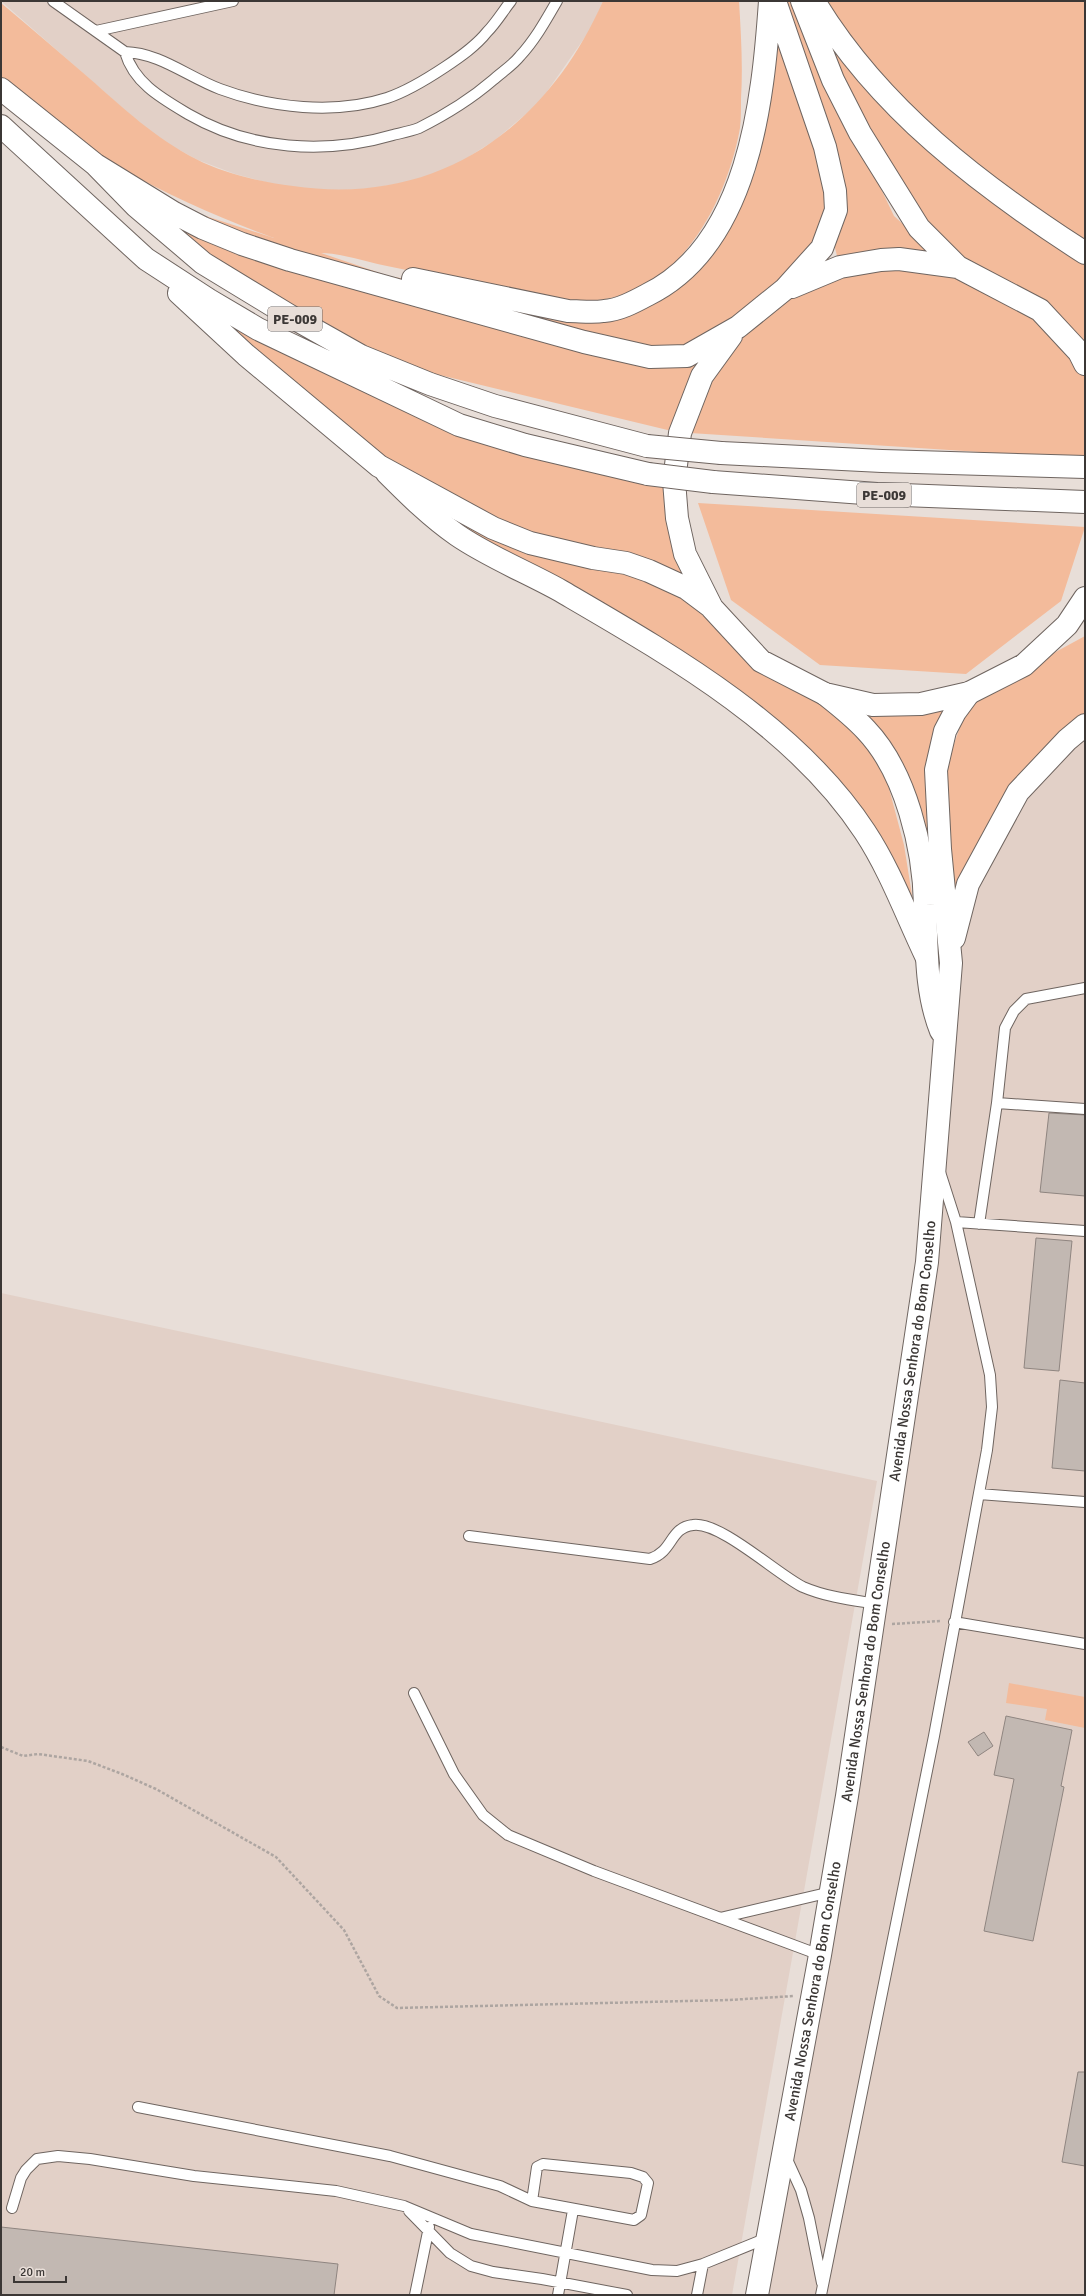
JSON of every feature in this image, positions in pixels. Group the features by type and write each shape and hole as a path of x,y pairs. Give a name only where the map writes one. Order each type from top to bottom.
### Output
{"main road":[{"path":"353,277 365,272 373,272 568,311 588,312 612,309 633,302 663,288 691,264 708,242 738,185 747,160 760,100 770,1"},
{"path":"96,165 174,213 210,231 242,244 290,260 440,300 553,335 650,357 687,356 738,327 786,290 822,248 836,210 835,191 825,147 775,1"},
{"path":"802,1 833,80 860,133 918,228 958,267 1040,310 1079,352 1085,364"},
{"path":"814,1 852,54 892,102 963,166 1002,197 1085,253"},
{"name":"PE-009","path":"1,89 96,165 136,206 203,263 290,316 362,356 430,384 495,406 647,446 721,453 882,461 1085,467"},
{"name":"PE-009","path":"1,126 146,259 209,300 258,329 459,425 525,445 648,474 713,482 877,494 1085,502"},
{"path":"146,259 170,284 246,355 379,466 439,522 458,536 559,590 662,652 732,699 796,752 821,777 865,832 894,885 926,956"},
{"path":"786,290 840,267 882,260 899,259 958,267"},
{"path":"712,608 685,554 677,518 674,481 680,433 702,376 738,327"},
{"path":"379,466 493,528 530,543 626,564 649,571 686,588 712,608 762,661 825,694 867,731 902,787 914,825 920,858 925,904 926,956 931,992 946,1043"},
{"path":"1024,665 1067,625 1085,598"},
{"path":"825,694 873,705 921,704 969,693 1024,665 1085,629"},
{"path":"950,953 940,849 936,770 945,731 955,712 969,693"},
{"path":"950,953 968,884 1000,821 1018,792 1033,775 1085,725"},
{"name":"Avenida Nossa Senhora do Bom Conselho","path":"757,2295 831,1892 875,1615 927,1262 946,1043 950,953"}],"lane":[{"path":"53,1 125,52 134,74 164,100 206,124 253,139 296,148 334,147 378,140 418,128 458,106 520,57 543,26 557,1"},
{"path":"96,31 233,1"},
{"path":"125,52 138,52 156,58 220,89 265,102 299,106 347,107 386,98 419,84 457,59 487,33 511,1"},
{"path":"979,1224 1005,1028 1014,1011 1026,999 1085,988"},
{"path":"996,1103 1085,1109"},
{"path":"822,2290 932,1743 987,1450 992,1407 990,1375 956,1222 936,1160"},
{"path":"956,1222 1085,1231"},
{"path":"979,1494 1085,1502"},
{"path":"469,1536 650,1559 663,1554 676,1532 682,1528 694,1525 705,1526 750,1550 802,1586 875,1615"},
{"path":"954,1622 1085,1644"},
{"path":"414,1693 454,1774 483,1815 508,1835 594,1871 820,1955"},
{"path":"720,1918 831,1892"},
{"path":"138,2107 390,2156 500,2186 532,2201 573,2210 634,2220 642,2215 648,2183 643,2177 632,2173 543,2164 537,2167 535,2171 532,2201"},
{"path":"783,2150 801,2190 822,2290"},
{"path":"12,2208 17,2188 26,2170 37,2159 58,2156 90,2159 194,2176 336,2191 404,2206 431,2219 471,2234 652,2270 677,2271 702,2264 767,2238"},
{"path":"404,2206 450,2253 471,2266 492,2272 560,2282 627,2295"},
{"path":"558,2295 567,2252 573,2210"},
{"path":"415,2295 431,2219"},
{"path":"697,2295 702,2264"}],"path":[{"path":"875,1615 954,1622"},
{"path":"1,1747 23,1756 38,1754 88,1761 122,1774 156,1789 276,1857 344,1930 379,1996 387,2003 397,2008 721,2001 812,1994"}],"shaded area":[{"path":"1,1 603,1 592,27 539,103 495,140 456,165 413,181 367,189 323,191 273,184 235,174 198,160 170,145 143,126"},
{"path":"603,1 739,1 742,62 741,117 740,128 732,160 721,191 706,221 687,248 665,271 638,289 607,299 573,300 503,290 345,256 321,253 389,276 567,309 606,311 633,302 663,288 691,264 755,173 781,21 805,99 815,122 779,1 791,1 894,216 948,265 958,267 1040,310 1085,374 1085,459 690,433 705,390 742,339 783,291 738,327 697,368 680,433 361,356 230,280 128,191 274,238 202,209 165,192 94,153 61,131 30,107 1,81 1,3 140,122 181,151 207,164 231,173 256,180 293,186 345,189 394,184 439,171 480,150 518,122 551,87 579,47","holes":["835,211 830,229 840,267 786,289"]},
{"path":"815,1 1085,1 1085,247 991,183 885,86"},
{"path":"806,5 875,95 1085,261 1085,351 963,262 905,215"},
{"path":"209,300 452,431 674,481 712,608 669,592 709,612 835,698 961,696 941,728 949,1009 895,778 886,777 904,845 918,933 896,883 774,733 505,563 331,426 246,355"},
{"path":"698,503 1085,527 1061,601 966,674 820,665 731,600"},
{"path":"1085,636 1085,713 1042,757 951,930 941,780 964,716 989,688"},
{"path":"1085,725 1085,2295 757,2295 847,1796 946,1043 951,963 986,849"},
{"path":"1,1293 877,1481 732,2295 1,2295"},
{"path":"1009,1683 1085,1697 1085,1728 1045,1720 1047,1709 1006,1703"}],"building":[{"path":"1049,1113 1085,1115 1085,1196 1040,1192"},
{"path":"1036,1238 1072,1241 1059,1371 1024,1368"},
{"path":"1060,1380 1085,1383 1085,1471 1052,1468"},
{"path":"1006,1716 1072,1730 1061,1786 1064,1787 1033,1941 984,1931 1014,1779 994,1775"},
{"path":"984,1732 993,1746 978,1756 968,1742"},
{"path":"1078,2072 1085,2072 1085,2166 1062,2162"},
{"path":"1,2227 338,2264 334,2295 1,2295"}]}
